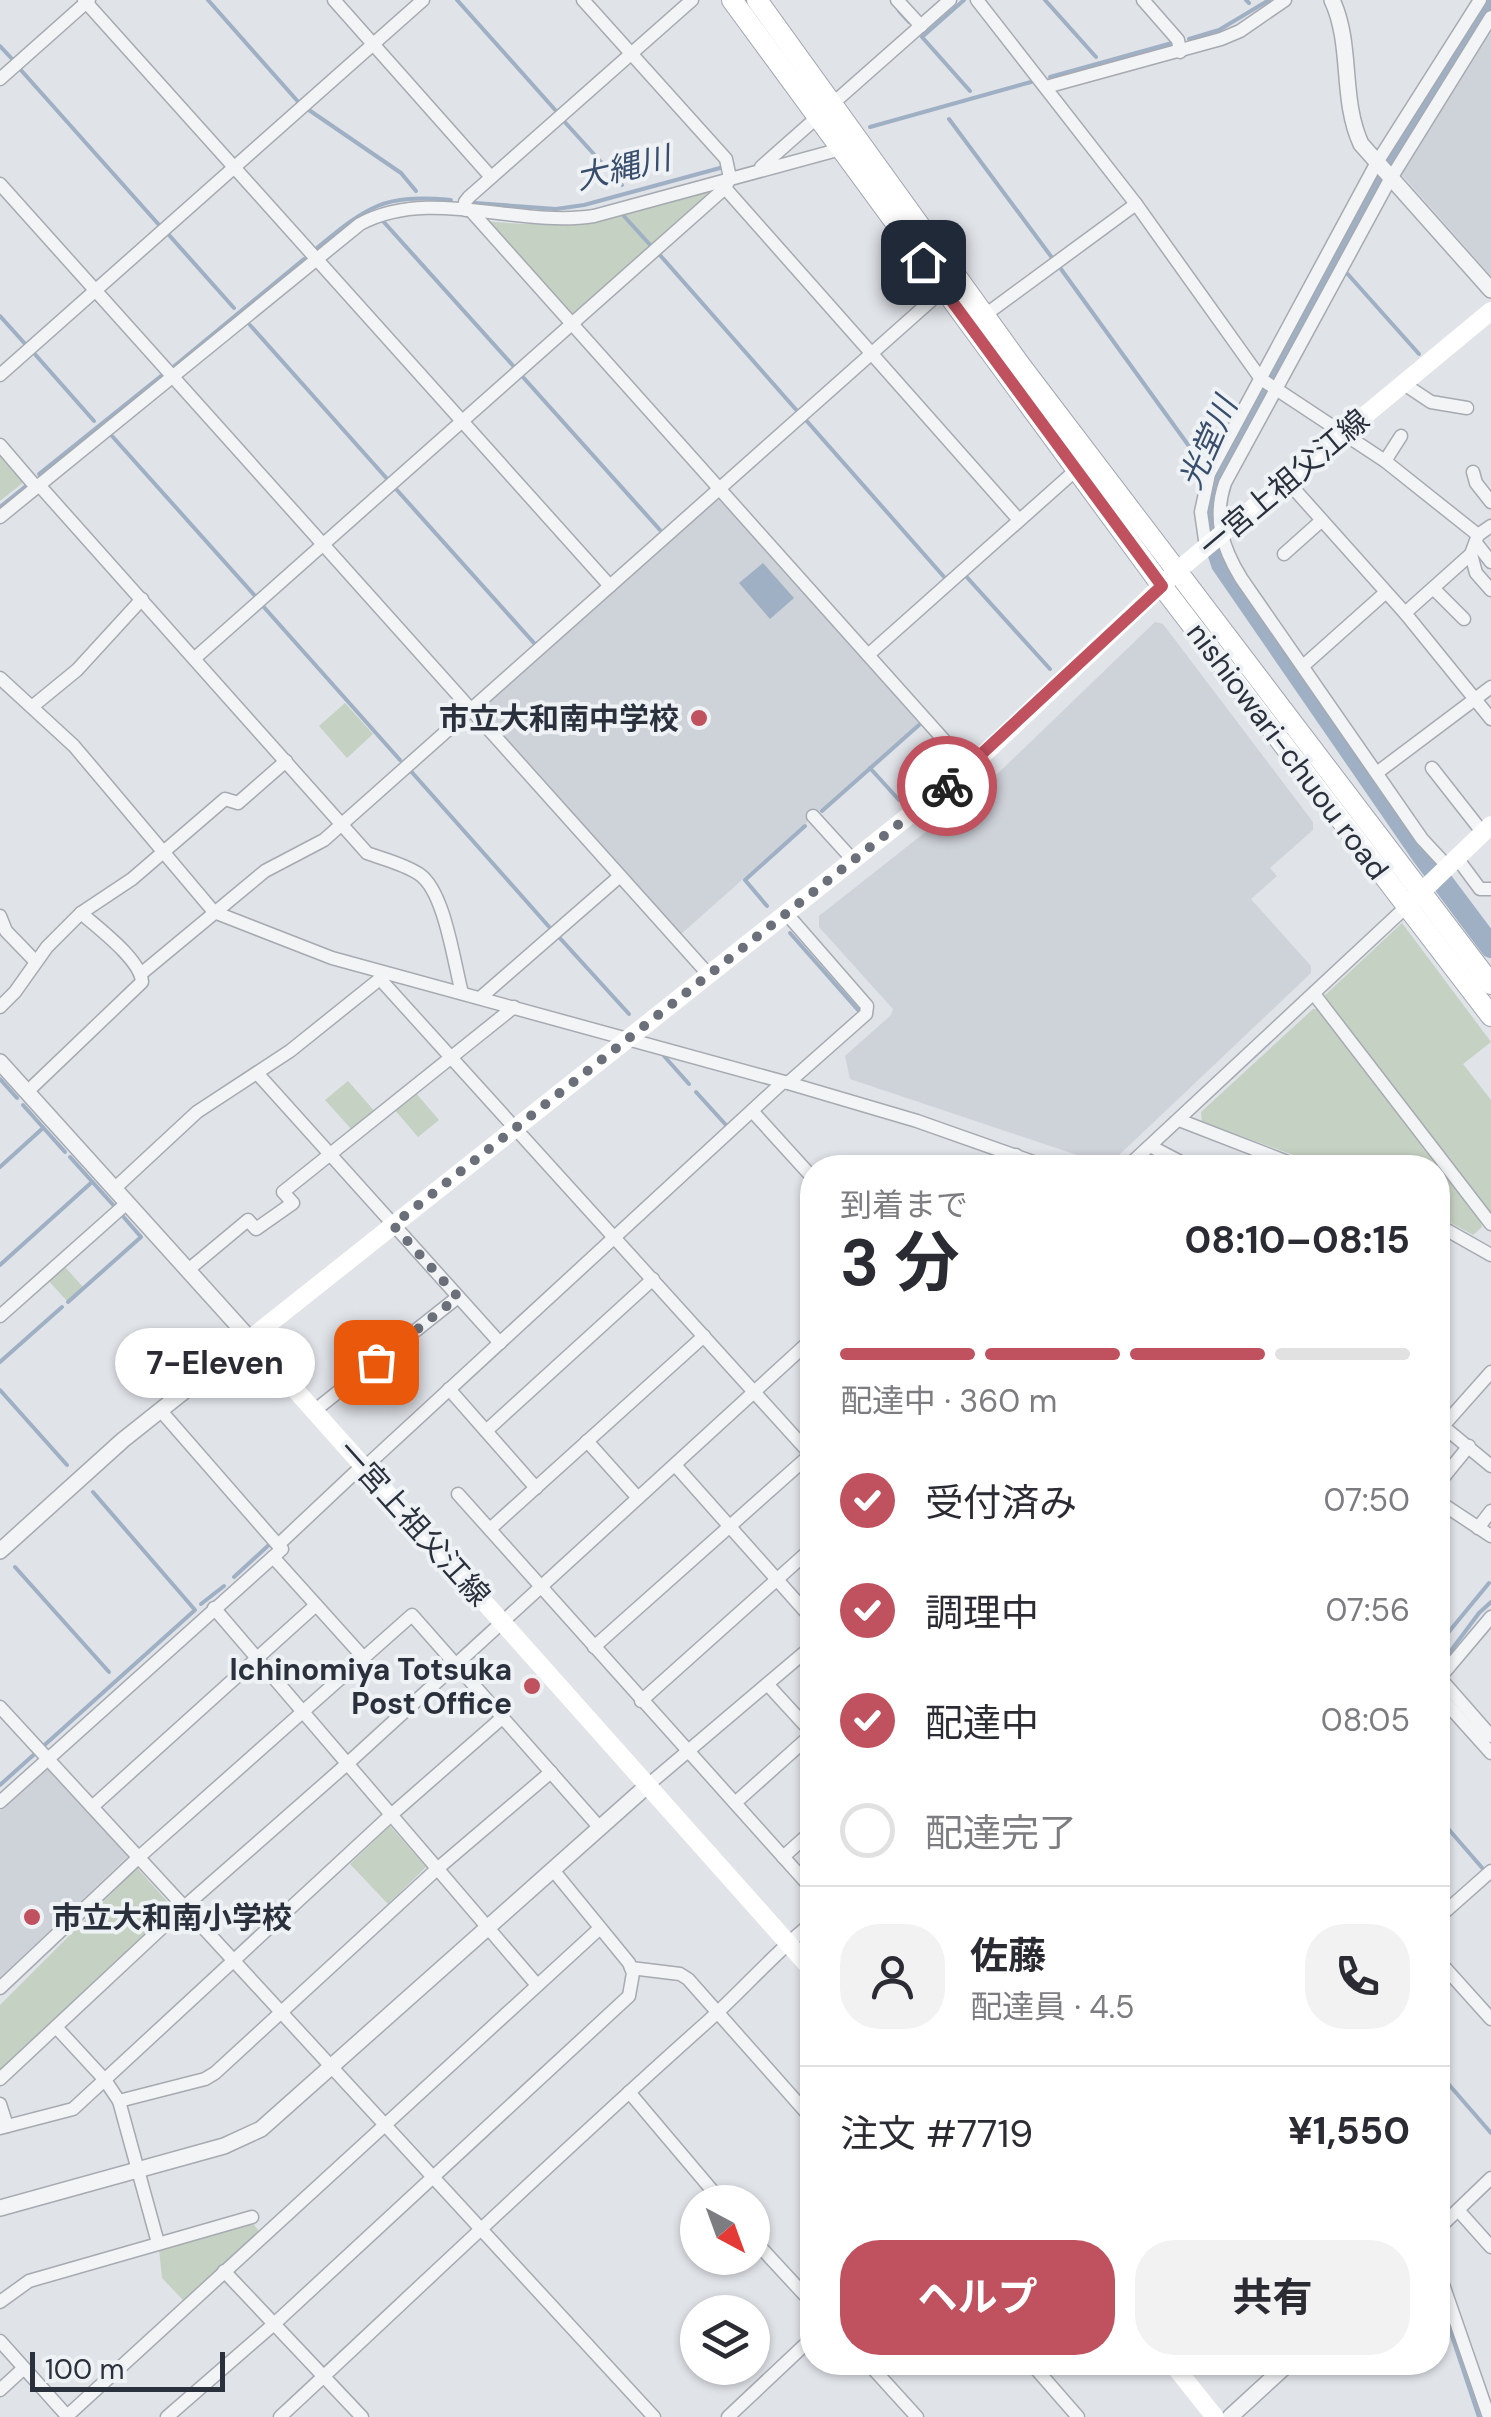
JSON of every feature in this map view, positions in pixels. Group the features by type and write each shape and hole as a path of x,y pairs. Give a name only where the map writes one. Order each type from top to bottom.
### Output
{"main road":[{"name":"nishiowari-chuou road","path":"732,0 985,315 1170,578"},
{"name":"nishiowari-chuou road","path":"757,0 825,111 840,149 1076,470 1435,879 1491,984"},
{"name":"一宮上祖父江線","path":"800,1956 250,1339 970,768 1170,578 1491,312"},
{"path":"1435,879 1487,829"},
{"name":"nishiowari-chuou road","path":"1435,879 1491,1016"},
{"path":"1182,2375 1215,2417"}],"street":[{"path":"334,0 491,178"},
{"path":"0,375 423,0"},
{"path":"583,0 726,159 728,183 1019,520"},
{"path":"692,0 465,202 469,211 970,768"},
{"path":"897,0 921,26"},
{"path":"757,170 950,0"},
{"path":"978,0 1136,204 1269,385 1386,461 1491,562"},
{"path":"1143,0 1178,40 1180,52"},
{"path":"1046,87 1180,52 1240,30 1285,0"},
{"path":"1332,0 1340,22 1352,124 1361,144 1491,290"},
{"path":"1435,879 1422,840 1378,772 1214,541 1225,483 1269,385 1480,0"},
{"path":"0,79 87,1 610,586"},
{"path":"1269,385 1384,172 1491,17"},
{"path":"0,517 360,224 383,212 404,208 568,220 728,183 757,170 840,149"},
{"path":"195,658 728,183"},
{"path":"0,184 709,975"},
{"path":"985,315 1136,204"},
{"path":"142,973 265,870 324,840 943,290"},
{"path":"1404,384 1432,402 1467,408"},
{"path":"1386,461 1402,436"},
{"path":"0,445 367,853 427,881 441,910 462,993"},
{"path":"868,655 1076,470"},
{"path":"1473,472 1476,484 1491,502"},
{"path":"1286,481 1406,613 1491,719"},
{"path":"1284,554 1321,521"},
{"path":"1406,613 1434,589 1491,526"},
{"path":"1475,544 1476,573 1491,590"},
{"path":"1434,589 1464,620"},
{"path":"1303,666 1385,593"},
{"path":"33,706 78,670 142,599"},
{"path":"0,678 74,746 214,912 384,976 462,993 786,1082 1016,1155"},
{"path":"1378,772 1491,687"},
{"path":"0,1007 81,913 164,853 224,798 238,803 286,762"},
{"path":"1432,768 1487,829"},
{"path":"813,816 853,860"},
{"path":"480,998 620,876"},
{"path":"1435,879 1491,889"},
{"path":"1140,1155 1435,879"},
{"path":"27,1092 142,982 142,973 81,913"},
{"path":"0,1802 41,1752 214,1608 752,1110 866,1014 867,1006 786,913"},
{"path":"0,916 6,931 36,962"},
{"path":"384,976 452,1058 800,1442"},
{"path":"114,1189 197,1112 290,1051 384,976"},
{"path":"1314,994 1437,1155"},
{"path":"188,1270 248,1220 256,1229 293,1203 283,1192 514,1008"},
{"path":"0,1062 250,1339 160,1410 0,1551"},
{"path":"257,1072 500,1343"},
{"path":"752,1110 800,1164"},
{"path":"1179,1120 1253,1155"},
{"path":"1150,1146 1167,1155"},
{"path":"1450,1171 1491,1225 1470,1245"},
{"path":"0,1316 127,1203"},
{"path":"1450,1232 1491,1256"},
{"path":"486,1431 653,1279"},
{"path":"314,1411 458,1297"},
{"path":"490,1529 704,1336"},
{"path":"0,2078 800,1350"},
{"path":"1450,1414 1491,1372"},
{"path":"449,1390 536,1488"},
{"path":"160,1410 316,1605 363,1657"},
{"path":"1450,1432 1491,1466"},
{"path":"587,1441 638,1498"},
{"path":"1450,1469 1469,1446"},
{"path":"674,1465 800,1605"},
{"path":"594,1647 800,1465"},
{"path":"458,1494 800,1876"},
{"path":"1450,1508 1491,1536"},
{"path":"1478,1528 1491,1511"},
{"path":"641,1700 800,1559"},
{"path":"92,1807 316,1605"},
{"path":"214,1608 537,1985"},
{"path":"0,1988 139,1857 412,1615 600,1828"},
{"path":"1450,1667 1489,1624"},
{"path":"0,2208 246,2138 273,2122 648,1785 800,1657"},
{"path":"769,1686 800,1720"},
{"path":"1450,1691 1491,1736"},
{"path":"0,1707 654,2417"},
{"path":"1450,1708 1491,1754"},
{"path":"0,2104 4,2127 73,2109 391,1815 503,1717"},
{"path":"735,1803 800,1744"},
{"path":"119,2101 204,2079 437,1869 552,1772"},
{"path":"784,1857 800,1842"},
{"path":"167,2417 274,2324 630,1996 631,1968 553,1870"},
{"path":"1450,1907 1491,1871"},
{"path":"0,2341 67,2416 598,1929"},
{"path":"280,2417 800,1932"},
{"path":"631,1968 680,1974 688,1979 800,2105"},
{"path":"1450,1973 1491,2019"},
{"path":"56,2027 119,2101 158,2243"},
{"path":"629,2092 708,2185"},
{"path":"1450,2218 1491,2178"},
{"path":"1458,2210 1491,2247"},
{"path":"0,2302 29,2281 252,2216"},
{"path":"770,2258 800,2291"},
{"path":"224,2271 362,2417"},
{"path":"1450,2305 1489,2417"},
{"path":"728,2417 800,2349"},
{"path":"0,2390 24,2368"},
{"path":"879,2375 917,2417"},
{"path":"1041,2375 1078,2417"},
{"path":"1230,2417 1276,2375"}],"shaded area":[{"path":"1491,24 1491,276 1401,174"},
{"name":"市立大和南中学校","path":"717,496 919,723 680,935 479,713 480,707"},
{"path":"1155,622 1163,624 1313,822 1313,830 1270,868 1277,876 1251,899 1311,966 1311,973 1119,1155 1077,1155 850,1079 845,1056 893,1009 819,927 819,916 989,782"},
{"name":"市立大和南小学校","path":"48,1768 129,1855 0,1978 0,1811"}],"green space":[{"path":"718,186 653,246 622,212"},
{"path":"619,212 651,248 572,317 487,221 553,223"},
{"path":"0,452 25,481 0,501"},
{"path":"345,703 373,734 347,758 319,726"},
{"path":"1402,923 1491,1042 1463,1064 1491,1100 1491,1215 1450,1162 1450,1155 1445,1155 1323,997"},
{"path":"1313,1009 1319,1009 1430,1155 1294,1155 1202,1122 1201,1112"},
{"path":"348,1081 376,1113 353,1131 325,1100"},
{"path":"415,1092 439,1120 418,1137 394,1109"},
{"path":"1450,1181 1481,1222 1482,1227 1473,1235 1450,1223"},
{"path":"64,1266 83,1287 67,1301 48,1280"},
{"path":"390,1826 426,1867 388,1904 350,1864"},
{"path":"137,1868 174,1909 0,2071 0,2005"},
{"path":"252,2222 259,2231 183,2300 162,2278 159,2249"}],"water":[{"path":"763,563 794,598 770,619 739,583"}],"waterway":[{"path":"208,0 301,105"},
{"path":"457,0 557,112"},
{"path":"964,0 922,37 970,91"},
{"path":"1045,0 1096,57"},
{"path":"1246,0 1249,3"},
{"name":"大縄川","path":"1189,39 1219,30 1269,0"},
{"name":"光堂川","path":"1490,0 1375,186 1218,478 1211,511 1212,531 1222,564 1423,856 1491,947"},
{"path":"899,11 909,22"},
{"name":"大縄川","path":"1050,77 1172,43"},
{"path":"0,46 14,61"},
{"path":"20,69 160,226"},
{"name":"大縄川","path":"870,127 1031,82"},
{"path":"306,108 401,173 416,191"},
{"path":"562,119 622,185"},
{"path":"949,119 1053,259"},
{"name":"大縄川","path":"475,203 556,209 720,168"},
{"name":"大縄川","path":"317,248 378,206 409,199 451,200"},
{"path":"623,215 652,247"},
{"path":"382,220 516,369"},
{"path":"169,235 234,308"},
{"path":"661,252 799,413"},
{"name":"大縄川","path":"172,368 304,259"},
{"path":"1061,269 1207,471"},
{"path":"1345,271 1419,354"},
{"path":"0,316 27,346"},
{"path":"250,325 389,481"},
{"path":"33,352 94,421"},
{"name":"大縄川","path":"39,474 161,376"},
{"path":"522,376 660,530"},
{"path":"805,419 945,578"},
{"path":"112,436 256,597"},
{"name":"大縄川","path":"0,507 26,486"},
{"path":"396,489 534,643"},
{"path":"964,574 1050,669"},
{"path":"262,605 400,760"},
{"path":"822,811 919,725"},
{"path":"870,768 899,800"},
{"path":"409,769 551,929"},
{"path":"767,906 745,880 805,826"},
{"path":"790,933 858,1010"},
{"path":"558,936 629,1014"},
{"path":"664,1056 689,1084"},
{"path":"0,1079 17,1098"},
{"path":"696,1092 726,1125"},
{"path":"23,1105 65,1152"},
{"path":"0,1167 43,1128"},
{"path":"70,1157 115,1207"},
{"path":"0,1265 92,1182"},
{"path":"68,1302 141,1237 121,1214"},
{"path":"0,1362 62,1307"},
{"path":"0,1390 67,1465"},
{"path":"0,1785 195,1610 93,1492"},
{"path":"234,1577 271,1543"},
{"path":"15,1567 109,1672"},
{"path":"1450,1630 1489,1583"},
{"path":"201,1604 224,1586"},
{"name":"光堂川","path":"1450,1652 1491,1602"},
{"path":"1450,1831 1484,1870"},
{"path":"1450,2086 1491,2133"},
{"path":"1450,2330 1479,2417"}],"way so far":[{"path":"376,1362 458,1297 393,1225 947,786"}],"place":[{"name":"市立大和南中学校","path":"699,718"},
{"name":"7-Eleven","path":"376,1362"},
{"name":"Ichinomiya Totsuka Post Office","path":"532,1686"},
{"name":"市立大和南小学校","path":"32,1917"}],"route":[{"path":"923,262 1162,586 947,786"}]}
